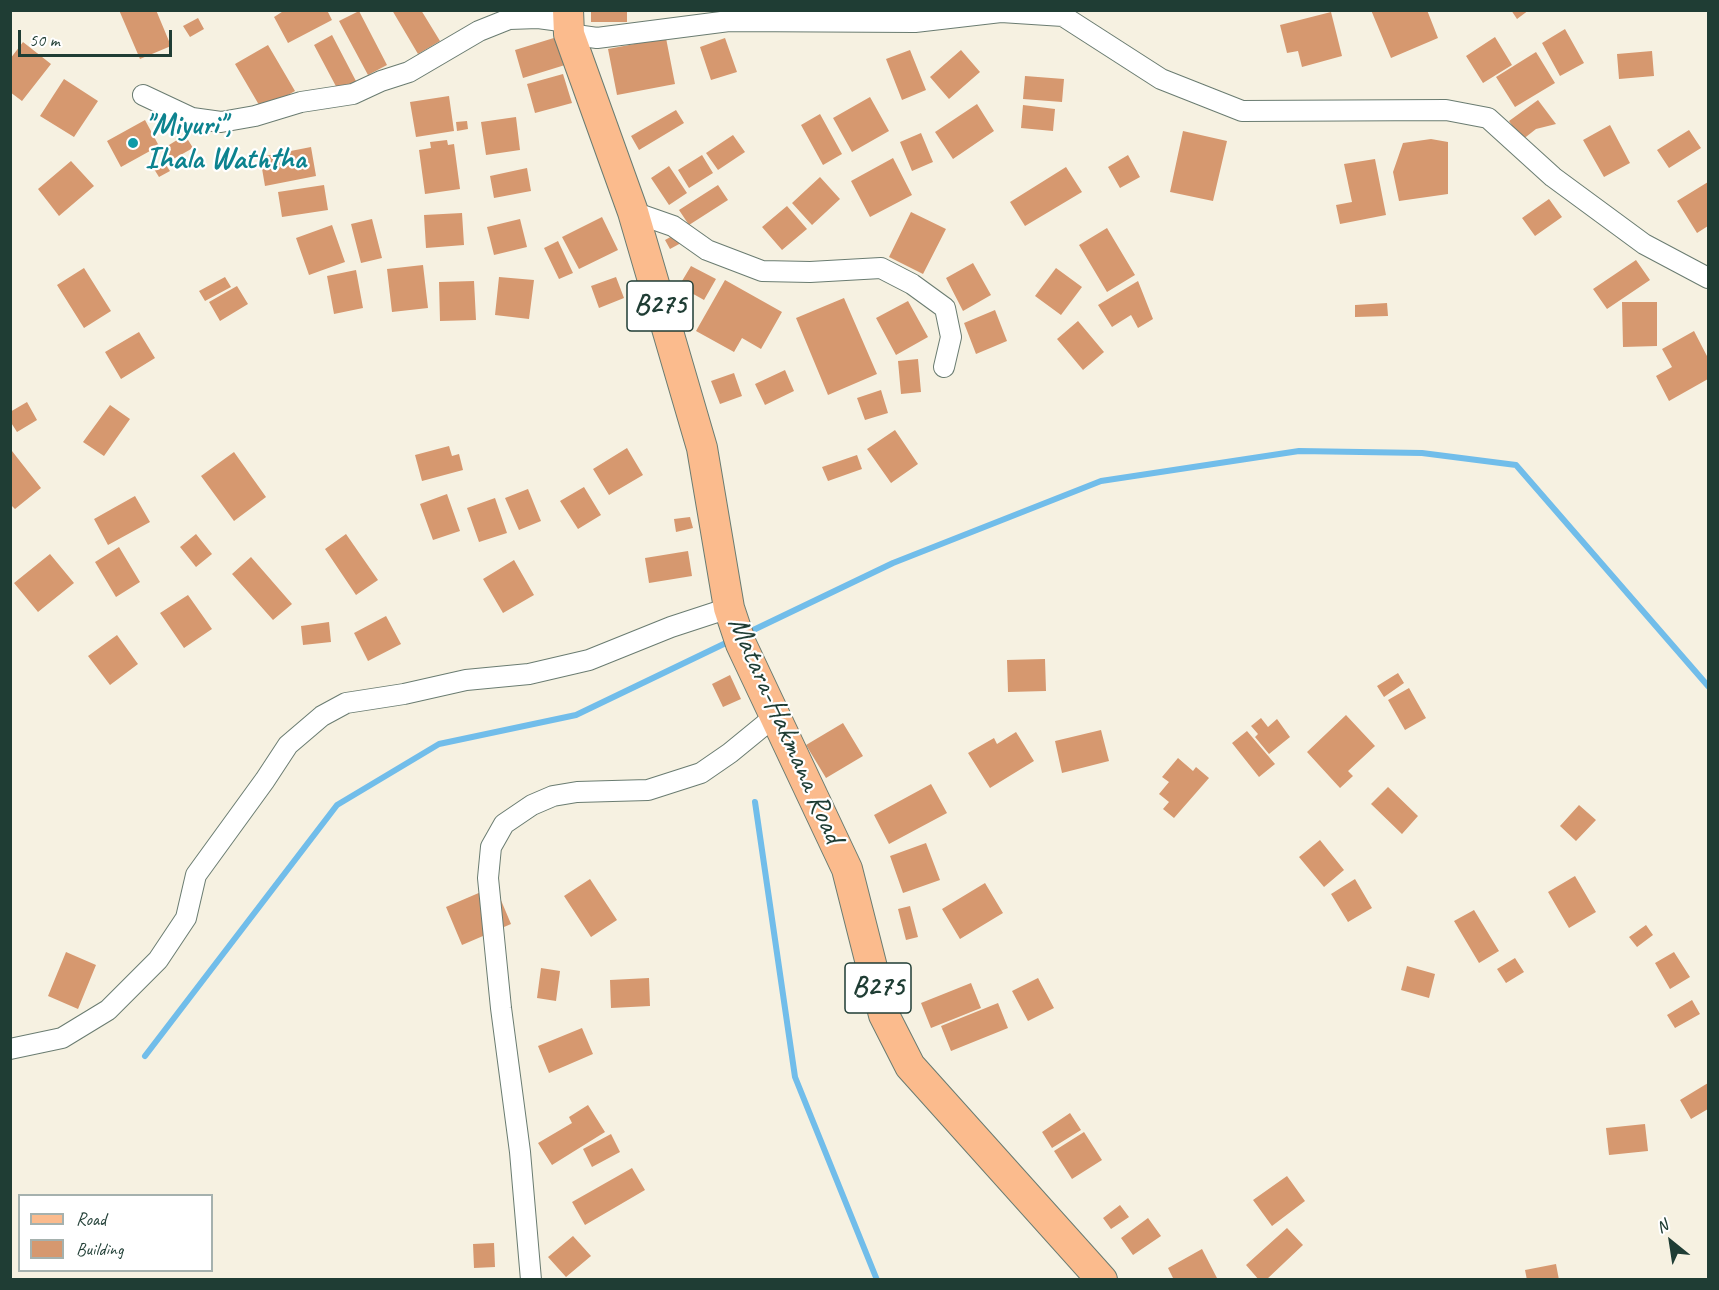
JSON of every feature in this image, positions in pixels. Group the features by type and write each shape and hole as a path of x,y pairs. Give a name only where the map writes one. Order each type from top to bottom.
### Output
{"main road":[{"name":"Matara-Hakmana Road","path":"568,22 633,212 702,448 729,608 741,644 774,717 847,869 884,1015 910,1066 1102,1280"}],"street":[{"path":"143,95 192,118 221,122 255,116 301,102 353,94 381,81 409,72 479,31 509,19 538,18 568,22 597,38 729,21 915,22 1001,12 1064,16 1161,79 1242,111 1446,110 1488,118 1553,177 1644,243 1708,278"},
{"path":"633,212 673,226 706,250 762,271 810,272 881,268 912,284 945,308 951,337 944,367"},
{"path":"10,1049 62,1038 108,1010 158,960 186,918 196,875 288,745 322,716 345,704 405,694 466,680 530,675 589,660 671,627 729,608"},
{"path":"531,1280 520,1152 501,1008 488,878 491,847 504,824 532,805 553,796 577,792 648,790 701,773 774,717"}],"building":[{"path":"119,10 156,10 171,46 140,59"},
{"path":"285,10 327,10 332,20 288,43 274,17"},
{"path":"392,10 421,10 440,41 418,54"},
{"path":"591,10 627,10 627,22 591,22"},
{"path":"1371,10 1427,10 1438,38 1391,58"},
{"path":"1511,10 1529,10 1517,19"},
{"path":"359,11 387,65 368,75 339,21"},
{"path":"1331,12 1342,56 1302,67 1298,51 1287,53 1280,25"},
{"path":"198,18 204,29 190,37 183,26"},
{"path":"1565,29 1584,63 1560,76 1542,43"},
{"path":"332,35 357,83 339,92 314,45"},
{"path":"557,37 565,65 523,78 515,50"},
{"path":"1495,37 1512,65 1483,83 1466,56"},
{"path":"666,38 675,84 617,95 608,49"},
{"path":"725,38 737,72 711,80 700,47"},
{"path":"23,42 51,64 22,101 10,92 10,59"},
{"path":"268,45 295,91 262,110 235,64"},
{"path":"910,50 926,90 902,100 886,59"},
{"path":"961,50 980,72 949,99 930,77"},
{"path":"1652,51 1654,76 1619,79 1617,54"},
{"path":"1536,52 1555,83 1515,107 1496,77"},
{"path":"563,74 572,103 535,113 527,84"},
{"path":"1025,76 1064,79 1062,102 1023,99"},
{"path":"64,79 98,101 74,137 40,116"},
{"path":"449,96 454,131 416,137 410,102"},
{"path":"870,97 889,131 852,152 833,118"},
{"path":"1538,100 1556,124 1536,129 1522,140 1509,121"},
{"path":"977,104 994,131 953,159 935,132"},
{"path":"1023,105 1055,109 1053,131 1021,128"},
{"path":"676,110 684,123 639,150 631,136"},
{"path":"820,114 842,154 823,165 801,125"},
{"path":"516,117 520,150 486,155 481,122"},
{"name":"\"Miyuri\", Ihala Waththa","path":"145,120 159,146 121,167 107,141"},
{"path":"467,121 468,129 457,131 456,122"},
{"path":"1610,125 1630,163 1604,177 1583,140"},
{"path":"1689,130 1701,148 1669,168 1657,150"},
{"path":"1183,131 1227,141 1213,201 1170,192"},
{"path":"921,133 933,162 912,171 900,142"},
{"path":"185,135 193,148 168,162 161,150"},
{"path":"733,135 745,152 718,170 706,153"},
{"path":"1431,139 1448,142 1448,194 1399,201 1393,172 1403,143"},
{"path":"447,140 448,145 454,144 460,189 425,194 419,150 431,148 430,142"},
{"path":"311,147 316,176 265,186 260,157"},
{"path":"702,155 713,173 689,188 678,170"},
{"path":"1128,155 1140,177 1120,188 1108,167"},
{"path":"893,158 912,195 870,217 851,181"},
{"path":"1375,159 1386,215 1340,224 1336,205 1352,202 1344,164"},
{"path":"71,161 94,186 59,216 38,189"},
{"path":"164,162 170,171 159,177 154,169"},
{"path":"669,166 687,193 669,205 651,178"},
{"path":"1066,167 1082,192 1025,226 1010,202"},
{"path":"527,168 531,191 494,198 490,176"},
{"path":"820,177 840,199 812,225 792,203"},
{"path":"1708,182 1708,226 1697,233 1677,201"},
{"path":"324,185 328,210 282,217 278,192"},
{"path":"718,185 728,200 689,225 679,210"},
{"path":"1549,199 1562,217 1535,236 1522,218"},
{"path":"787,206 807,229 782,250 762,227"},
{"path":"911,212 946,229 923,274 889,257"},
{"path":"462,213 464,245 426,248 424,215"},
{"path":"602,217 618,250 579,269 562,237"},
{"path":"372,219 382,258 361,263 351,224"},
{"path":"520,219 527,247 494,255 487,227"},
{"path":"332,225 345,262 309,275 296,238"},
{"path":"1107,228 1135,275 1107,292 1079,245"},
{"path":"676,234 681,243 670,249 665,240"},
{"path":"558,241 573,273 559,279 544,248"},
{"path":"1636,260 1650,280 1607,309 1593,289"},
{"path":"973,263 991,295 963,311 946,278"},
{"path":"423,265 428,308 392,312 387,269"},
{"path":"691,266 716,279 704,300 679,286"},
{"path":"84,268 111,311 84,328 57,285"},
{"path":"1056,268 1082,287 1061,315 1035,296"},
{"path":"356,270 363,308 334,314 327,276"},
{"path":"225,277 231,287 205,301 199,291"},
{"path":"499,277 534,280 529,319 495,315"},
{"path":"616,277 624,298 599,308 591,286"},
{"path":"725,280 782,312 761,349 742,338 734,352 696,331"},
{"path":"474,281 476,320 440,321 439,282"},
{"path":"1138,281 1153,319 1138,328 1131,315 1112,327 1098,305"},
{"path":"237,286 248,304 220,321 209,302"},
{"path":"844,298 877,374 828,395 796,318"},
{"path":"908,301 928,337 896,355 876,318"},
{"path":"1622,302 1657,302 1657,346 1623,347"},
{"path":"1387,303 1388,316 1355,317 1355,305"},
{"path":"995,310 1007,341 976,354 964,323"},
{"path":"1078,321 1104,352 1083,370 1057,339"},
{"path":"1694,331 1708,358 1708,379 1669,401 1656,376 1672,367 1662,349"},
{"path":"139,332 155,358 121,379 105,352"},
{"path":"918,359 921,392 901,394 898,361"},
{"path":"785,370 794,391 765,405 755,384"},
{"path":"734,373 742,396 720,404 711,381"},
{"path":"881,390 888,413 865,420 857,398"},
{"path":"27,402 37,420 17,432 10,421 10,412"},
{"path":"110,405 130,419 104,456 83,442"},
{"path":"895,430 918,464 891,483 867,449"},
{"path":"449,446 452,456 459,454 463,470 422,481 415,455"},
{"path":"627,448 643,475 609,495 593,469"},
{"path":"12,451 41,488 15,509 10,504"},
{"path":"234,452 266,497 234,521 201,476"},
{"path":"857,455 862,469 828,481 822,467"},
{"path":"584,487 601,515 578,529 560,501"},
{"path":"528,489 541,521 519,530 505,498"},
{"path":"447,494 460,531 433,540 420,504"},
{"path":"135,496 150,522 108,545 94,519"},
{"path":"495,498 507,533 479,542 467,508"},
{"path":"690,517 693,528 676,532 674,519"},
{"path":"196,534 212,554 196,567 180,547"},
{"path":"346,534 378,580 356,595 325,549"},
{"path":"119,547 140,582 116,597 95,562"},
{"path":"688,551 692,576 649,583 645,558"},
{"path":"50,554 74,583 38,612 14,583"},
{"path":"251,557 292,604 273,620 232,574"},
{"path":"514,560 534,595 503,613 483,579"},
{"path":"188,595 212,629 184,648 160,613"},
{"path":"386,616 401,644 368,661 354,633"},
{"path":"329,622 331,642 303,645 301,626"},
{"path":"117,635 138,664 110,685 88,656"},
{"path":"1045,659 1046,691 1008,692 1007,660"},
{"path":"1398,673 1404,683 1384,697 1377,686"},
{"path":"730,675 741,699 723,707 712,684"},
{"path":"1409,688 1426,718 1405,730 1388,700"},
{"path":"1346,715 1375,746 1348,771 1353,776 1340,788 1307,752"},
{"path":"1261,718 1268,727 1277,719 1290,737 1269,754 1255,737 1258,734 1251,726"},
{"path":"843,723 863,756 826,778 806,745"},
{"path":"1101,730 1109,761 1062,773 1055,741"},
{"path":"1247,731 1275,764 1259,777 1232,743"},
{"path":"1016,732 1034,761 990,788 968,753 994,738 997,744"},
{"path":"1178,758 1193,771 1196,767 1209,778 1174,818 1163,809 1169,802 1159,794 1169,782 1162,777"},
{"path":"931,784 947,813 889,844 874,815"},
{"path":"1388,787 1418,816 1402,834 1371,804"},
{"path":"1579,805 1596,820 1576,841 1560,826"},
{"path":"1320,840 1344,870 1324,887 1299,857"},
{"path":"926,843 940,880 903,893 890,856"},
{"path":"1575,876 1596,912 1569,928 1548,892"},
{"path":"590,879 617,920 591,937 564,896"},
{"path":"1355,879 1372,908 1348,922 1331,894"},
{"path":"985,883 1003,913 960,939 942,909"},
{"path":"495,886 511,924 462,945 446,907"},
{"path":"910,906 918,937 906,940 898,909"},
{"path":"1474,910 1499,951 1479,963 1454,921"},
{"path":"1646,925 1653,935 1637,947 1629,937"},
{"path":"66,952 96,965 78,1009 48,996"},
{"path":"1674,952 1690,977 1670,989 1655,963"},
{"path":"1515,958 1524,972 1506,983 1497,969"},
{"path":"1407,966 1435,974 1429,998 1401,990"},
{"path":"541,968 560,971 556,1001 537,998"},
{"path":"649,978 650,1006 611,1008 610,980"},
{"path":"1038,978 1054,1008 1028,1021 1012,991"},
{"path":"971,983 981,1008 931,1028 921,1003"},
{"path":"1692,1000 1700,1014 1675,1028 1667,1015"},
{"path":"998,1003 1008,1028 951,1051 941,1026"},
{"path":"582,1028 593,1054 549,1073 538,1046"},
{"path":"1708,1083 1708,1109 1691,1119 1680,1100"},
{"path":"588,1105 605,1132 552,1165 538,1143 572,1123 569,1117"},
{"path":"1070,1113 1081,1130 1052,1148 1042,1132"},
{"path":"1645,1124 1648,1151 1609,1155 1606,1128"},
{"path":"1084,1132 1102,1160 1072,1179 1054,1151"},
{"path":"611,1134 620,1152 592,1167 583,1149"},
{"path":"632,1168 645,1190 585,1225 572,1202"},
{"path":"1287,1176 1305,1201 1272,1226 1253,1200"},
{"path":"1120,1205 1129,1217 1111,1229 1103,1218"},
{"path":"1148,1218 1161,1236 1133,1255 1121,1238"},
{"path":"1287,1228 1303,1245 1266,1280 1259,1280 1246,1265"},
{"path":"573,1236 591,1256 566,1277 548,1257"},
{"path":"494,1243 495,1267 474,1268 473,1244"},
{"path":"1202,1249 1218,1280 1174,1280 1168,1268"},
{"path":"1556,1264 1559,1280 1527,1280 1525,1270"}],"waterway":[{"path":"745,634 893,563 1101,481 1299,451 1422,453 1516,465 1708,686"},
{"path":"145,1056 337,805 439,744 576,715 730,641"},
{"path":"755,802 795,1077 877,1280"}],"place":[{"name":"\"Miyuri\", Ihala Waththa","path":"133,143"}]}
